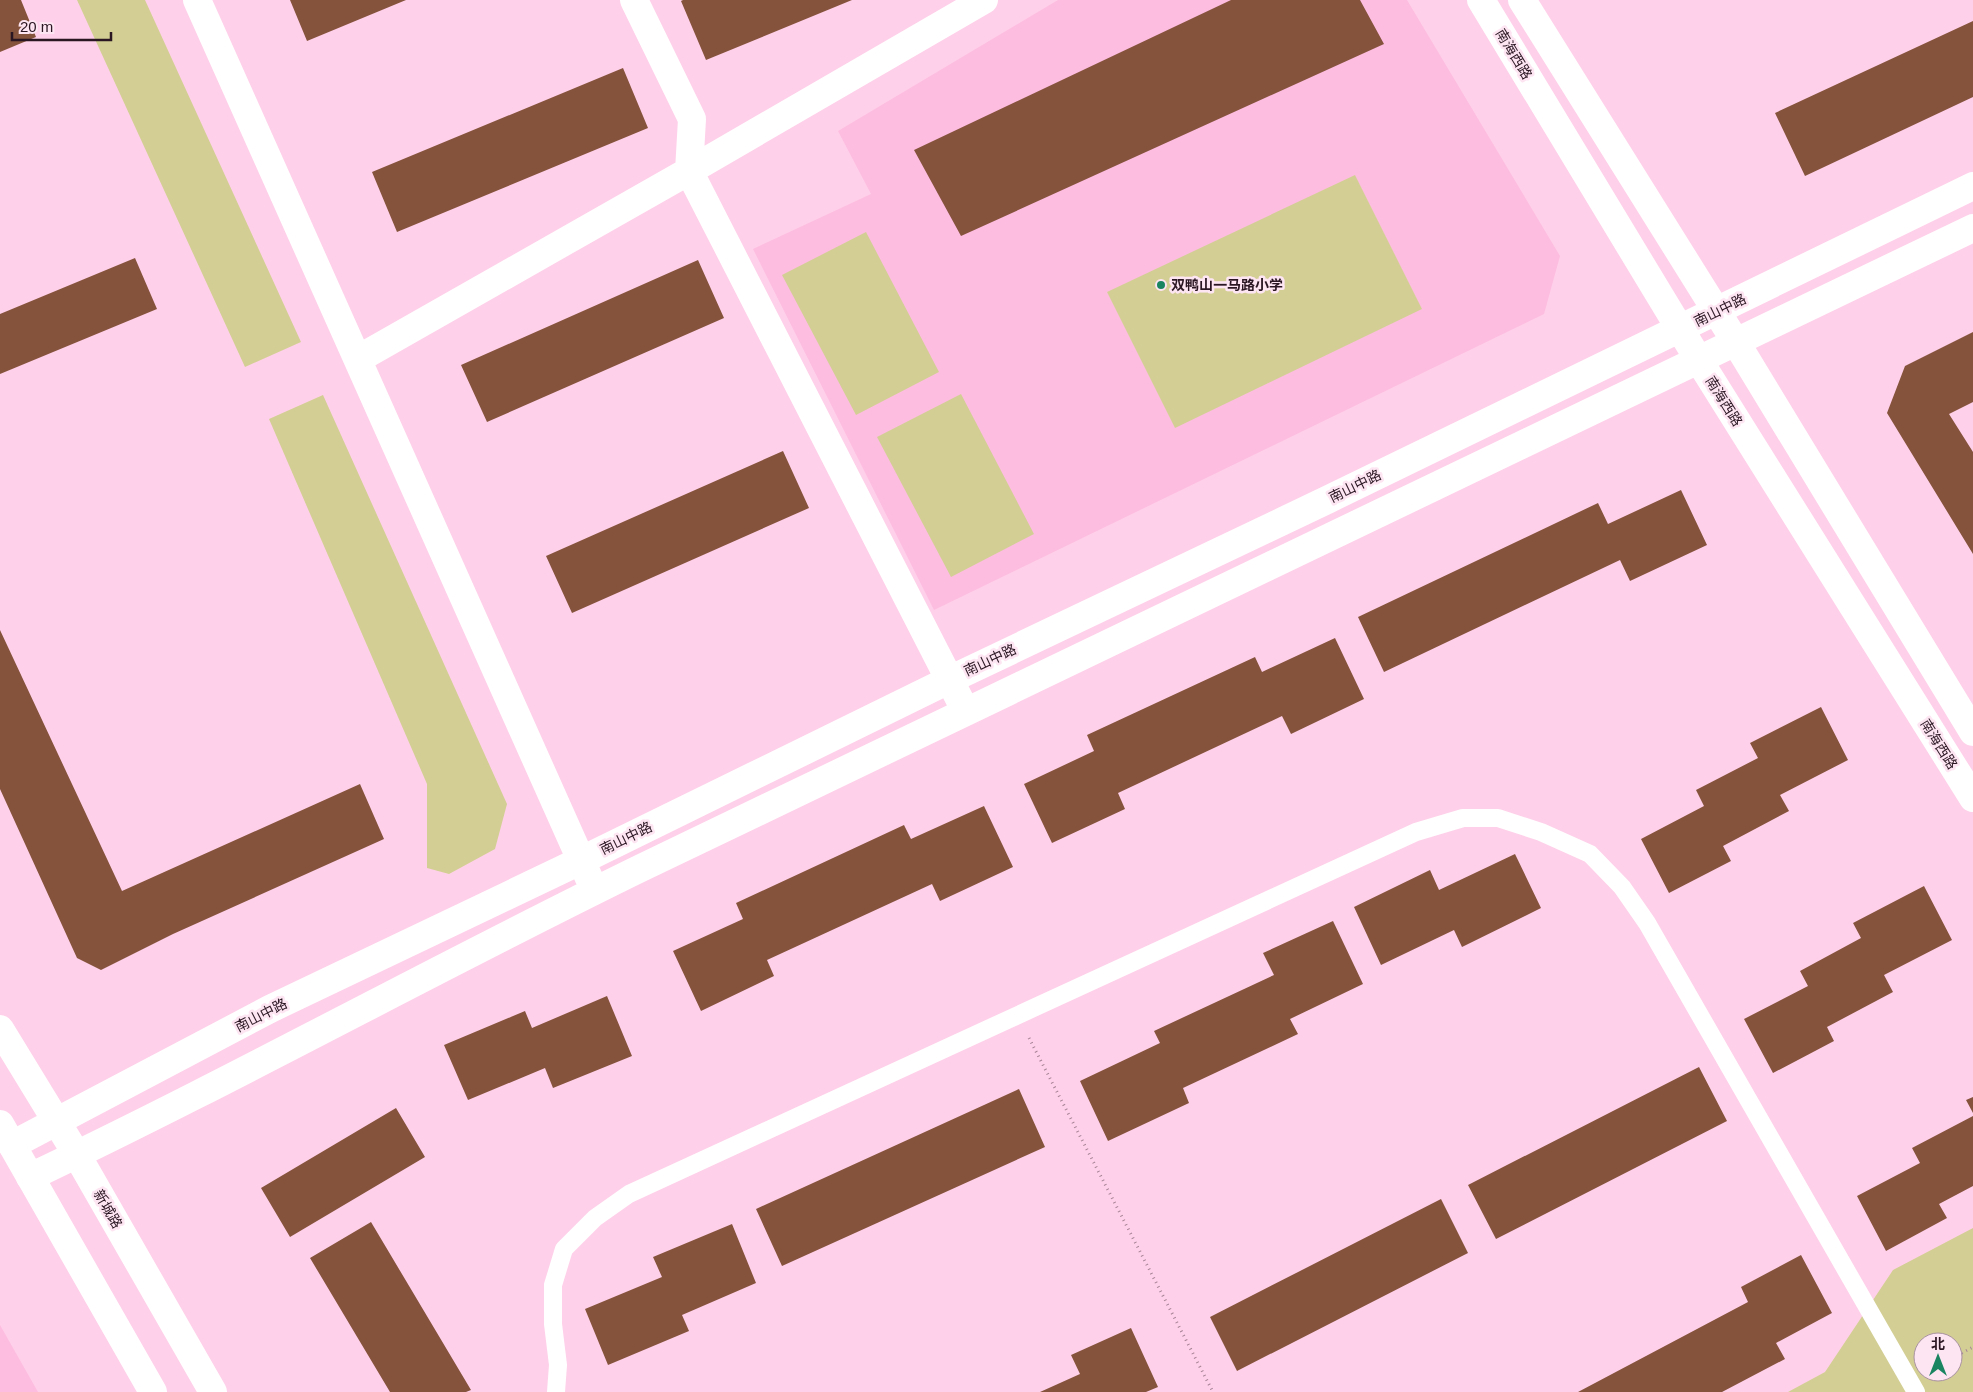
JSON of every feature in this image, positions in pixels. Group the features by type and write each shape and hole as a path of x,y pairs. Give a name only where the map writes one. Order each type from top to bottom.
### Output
{"street":[{"path":"197,0 580,861 596,890"},
{"path":"634,0 692,119 689,171 965,710"},
{"path":"358,359 689,171 984,0"},
{"name":"南海西路","path":"1481,0 1700,362 1973,798"},
{"path":"1522,0 1737,344 1973,732"},
{"name":"南山中路","path":"6,1135 56,1122 270,1009 580,861 949,680 1717,312 1973,186"},
{"path":"30,1177 596,890 965,710 1700,362 1973,228"},
{"name":"新城路","path":"0,1028 77,1154 213,1392"},
{"path":"6,1135 152,1392"}],"lane":[{"path":"556,1392 558,1365 554,1324 554,1285 564,1249 594,1218 629,1194 1416,832 1463,818 1498,818 1541,832 1590,854 1622,887 1647,923 1916,1392"}],"path":[{"path":"1018,1015 1213,1392"}],"shaded area":[{"path":"77,0 145,0 301,342 245,367"},
{"name":"双鸭山一马路小学","path":"1058,0 1407,0 1560,256 1544,314 934,610 753,249 871,194 838,131"},
{"path":"1355,175 1422,309 1175,428 1107,292"},
{"path":"866,232 939,372 856,415 782,275"},
{"path":"961,394 1034,534 951,577 877,437"},
{"path":"323,395 507,804 495,849 449,874 427,868 427,784 269,419"},
{"path":"1973,1228 1973,1392 1788,1392 1825,1372 1893,1270"},
{"path":"0,1325 38,1392 0,1392"}],"building":[{"path":"0,0 21,0 36,37 0,52"},
{"path":"290,0 406,0 307,41"},
{"path":"852,0 706,60 681,1"},
{"path":"1231,0 1360,0 1384,44 961,236 914,150"},
{"path":"1973,21 1973,97 1805,176 1775,113"},
{"path":"623,68 648,128 397,232 372,172"},
{"path":"135,258 157,309 0,374 0,314"},
{"path":"698,260 724,318 487,422 461,365"},
{"path":"1973,332 1973,402 1949,414 1973,452 1973,554 1887,413 1905,366"},
{"path":"783,451 809,508 572,613 546,556"},
{"path":"1681,490 1707,545 1630,581 1620,560 1384,672 1358,617 1598,503 1608,524"},
{"path":"0,630 122,891 360,784 384,839 173,934 101,970 77,958 0,789"},
{"path":"1335,638 1364,699 1291,734 1282,716 1118,793 1125,809 1052,843 1024,784 1094,751 1087,735 1255,657 1262,672"},
{"path":"1821,707 1848,760 1780,795 1789,811 1723,846 1731,861 1669,893 1641,839 1704,806 1696,790 1758,758 1750,743"},
{"path":"984,806 1013,867 940,901 932,884 767,960 774,976 701,1011 673,951 743,919 736,903 904,825 911,839"},
{"path":"1515,854 1541,908 1462,947 1454,930 1381,965 1354,907 1430,870 1439,890"},
{"path":"1924,886 1952,940 1884,975 1893,992 1827,1027 1834,1041 1773,1073 1744,1019 1808,986 1800,971 1861,938 1853,923"},
{"path":"1333,921 1363,984 1290,1019 1298,1034 1183,1088 1189,1103 1108,1141 1080,1081 1160,1043 1154,1031 1274,975 1263,953"},
{"path":"607,996 632,1056 553,1088 545,1068 468,1100 444,1045 525,1011 532,1028"},
{"path":"1699,1067 1727,1121 1496,1239 1468,1185"},
{"path":"1019,1089 1045,1147 782,1266 756,1209"},
{"path":"1973,1097 1973,1113 1966,1100"},
{"path":"396,1108 425,1157 290,1237 261,1188"},
{"path":"1973,1116 1973,1186 1939,1204 1947,1218 1886,1251 1857,1196 1920,1163 1912,1148"},
{"path":"1441,1199 1468,1253 1237,1371 1210,1317"},
{"path":"371,1222 471,1390 466,1392 390,1392 310,1258"},
{"path":"732,1224 756,1283 682,1315 689,1331 608,1365 585,1309 662,1277 653,1257"},
{"path":"1801,1255 1832,1313 1776,1343 1785,1359 1722,1392 1578,1392 1748,1302 1741,1287"},
{"path":"1131,1328 1158,1387 1146,1392 1040,1392 1080,1374 1071,1355"}],"place":[{"name":"双鸭山一马路小学","path":"1161,285"}]}
